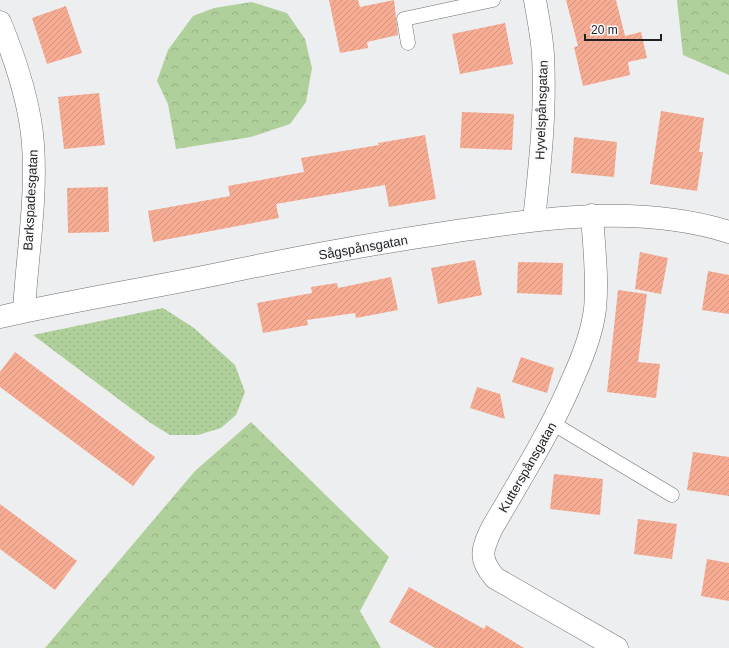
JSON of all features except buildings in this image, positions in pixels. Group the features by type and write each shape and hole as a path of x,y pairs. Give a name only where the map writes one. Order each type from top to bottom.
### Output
{"street":[{"name":"Hyvelspånsgatan","path":"534,220 542,137 544,93 543,54 535,0"},
{"name":"Barkspadesgatan","path":"0,22 22,85 33,144 34,176 24,311"},
{"name":"Sågspånsgatan","path":"0,317 24,311 392,241 534,220 636,215 679,220 729,232"},
{"name":"Kutterspånsgatan","path":"592,216 596,284 595,310 590,334 568,391 552,423 492,528 484,545 483,557 486,568 494,578 617,648"}],"lane":[{"path":"408,43 404,19 493,0"},
{"path":"552,423 672,495"}],"green space":[{"path":"677,0 729,0 729,75 683,55"},
{"path":"252,2 287,13 305,39 312,68 306,102 290,124 251,137 176,149 168,104 157,81 168,50 193,16 214,8"},
{"path":"163,308 194,328 235,365 245,392 236,415 221,428 198,435 170,435 149,422 33,335"},
{"path":"251,422 389,557 360,611 381,648 45,648 195,471"}]}
